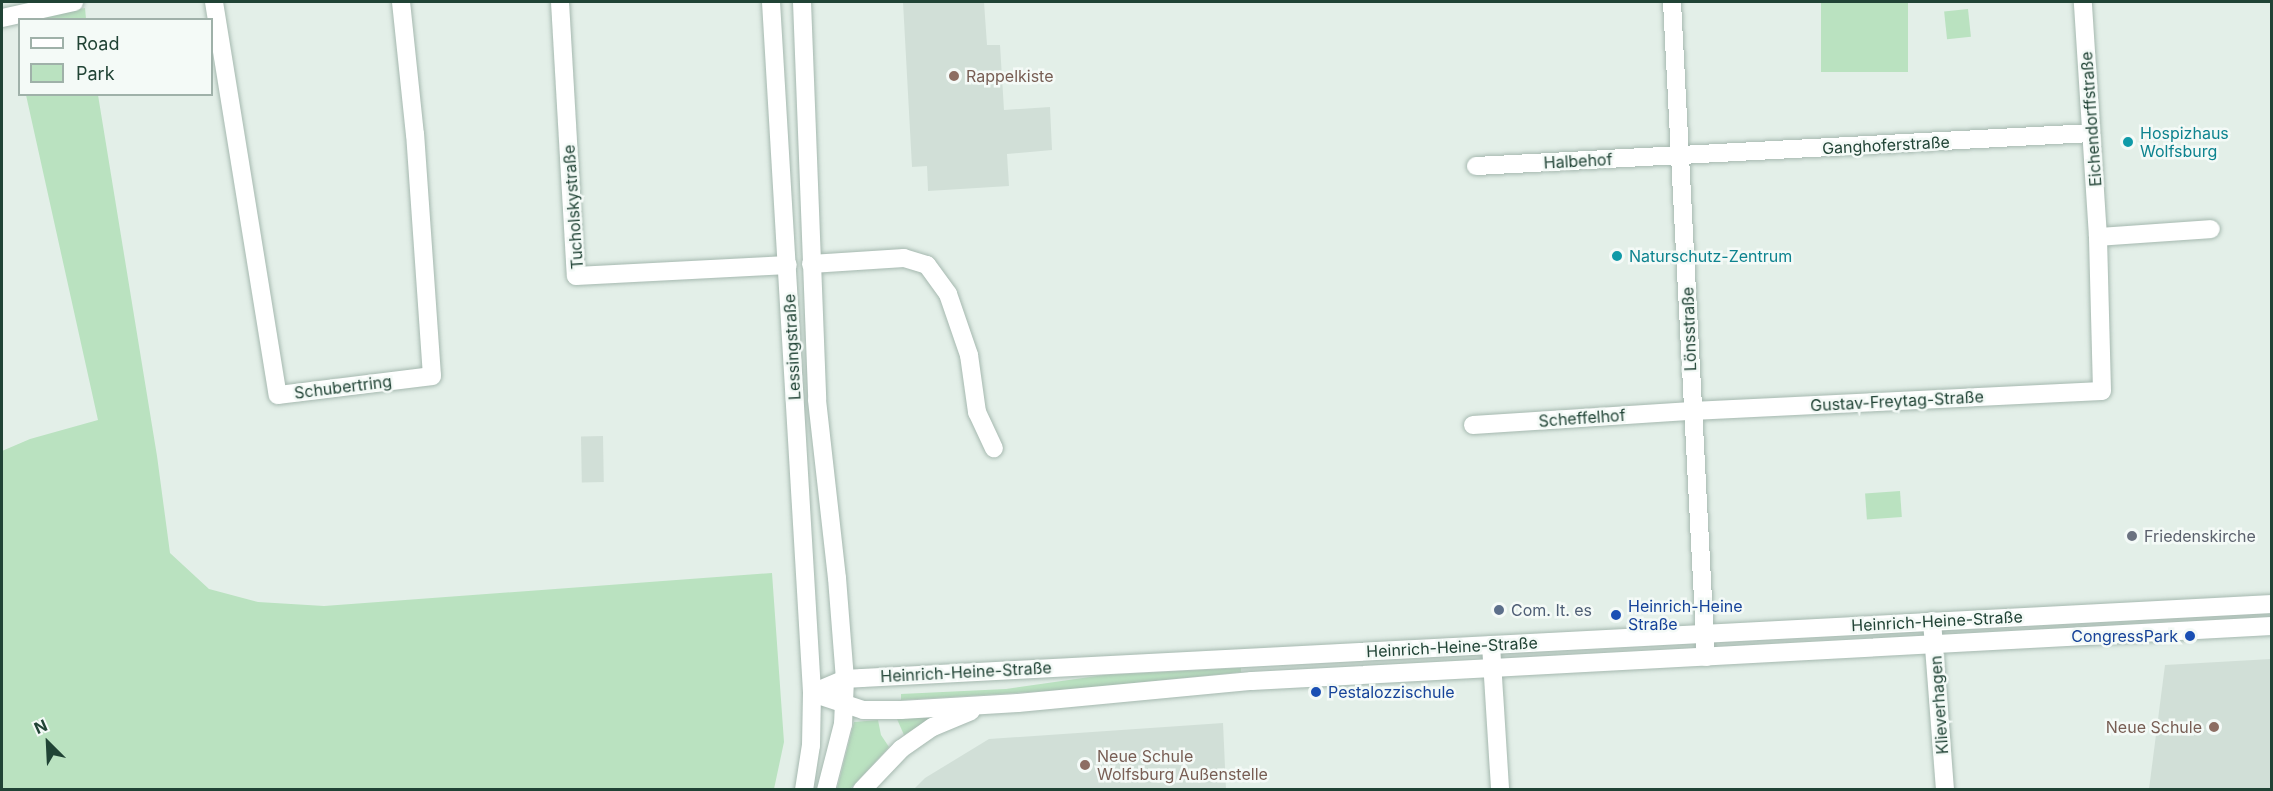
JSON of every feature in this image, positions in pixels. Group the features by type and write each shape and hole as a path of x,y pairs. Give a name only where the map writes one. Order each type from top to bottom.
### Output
{"street":[{"path":"2,18 74,2"},
{"name":"Schubertring","path":"214,2 278,395 432,376 415,135 400,2"},
{"name":"Tucholskystraße","path":"560,2 576,276 788,265"},
{"name":"Lessingstraße","path":"771,2 812,693 812,745 804,789"},
{"name":"Lessingstraße","path":"802,2 817,400 837,578 845,679 845,705 838,750 826,789"},
{"name":"Lönsstraße","path":"1672,2 1706,657"},
{"name":"Eichendorffstraße","path":"2083,2 2098,237 2102,391"},
{"name":"Ganghoferstraße","path":"1680,157 2091,133"},
{"name":"Halbehof","path":"1476,166 1680,157"},
{"path":"2098,237 2211,229"},
{"path":"811,264 903,258 927,265 948,294 969,355 977,412 994,448"},
{"name":"Gustav-Freytag-Straße","path":"1692,411 2102,391"},
{"name":"Scheffelhof","path":"1473,425 1692,411"},
{"name":"Heinrich-Heine-Straße","path":"812,693 845,679 2271,604"},
{"name":"Klieverhagen","path":"1932,621 1945,789"},
{"name":"Heinrich-Heine-Straße","path":"812,693 863,710 886,710 987,705 1252,681 2271,626"},
{"path":"1491,645 1500,789"},
{"name":"Heinrich-Heine-Straße","path":"862,789 901,749 933,727 987,705"}],"shaded area":[{"name":"Rappelkiste","path":"903,2 984,2 987,45 1000,45 1004,110 1050,107 1052,150 1007,154 1009,186 928,191 927,166 912,167"},
{"path":"581,436 603,436 604,482 582,482"},
{"name":"Neue Schule","path":"2271,659 2271,789 2149,789 2165,665"},
{"name":"Neue Schule Wolfsburg Außenstelle","path":"1223,723 1226,789 914,789 925,778 989,739"}],"green space":[{"path":"1821,2 1908,2 1908,72 1821,72"},
{"path":"85,8 86,18 36,18"},
{"path":"1968,9 1971,37 1947,39 1944,12"},
{"path":"26,96 98,96 157,456 170,553 209,589 258,602 324,606 772,573 784,742 774,789 2,789 2,451 30,439 98,420"},
{"path":"1900,491 1902,517 1867,519 1865,493"},
{"path":"1241,668 1241,672 1076,689 901,700 901,694 1006,689 1104,675"},
{"path":"935,716 904,735 897,719"},
{"path":"878,720 881,735 889,747 850,789 837,789 854,722"}],"place":[{"name":"Rappelkiste","path":"954,76"},
{"name":"Hospizhaus Wolfsburg","path":"2128,142"},
{"name":"Naturschutz-Zentrum","path":"1617,256"},
{"name":"Friedenskirche","path":"2132,536"},
{"name":"Com. It. es","path":"1499,610"},
{"name":"Heinrich-Heine Straße","path":"1616,615"},
{"name":"CongressPark","path":"2190,636"},
{"name":"Pestalozzischule","path":"1316,692"},
{"name":"Neue Schule","path":"2214,727"},
{"name":"Neue Schule Wolfsburg Außenstelle","path":"1085,765"}]}
